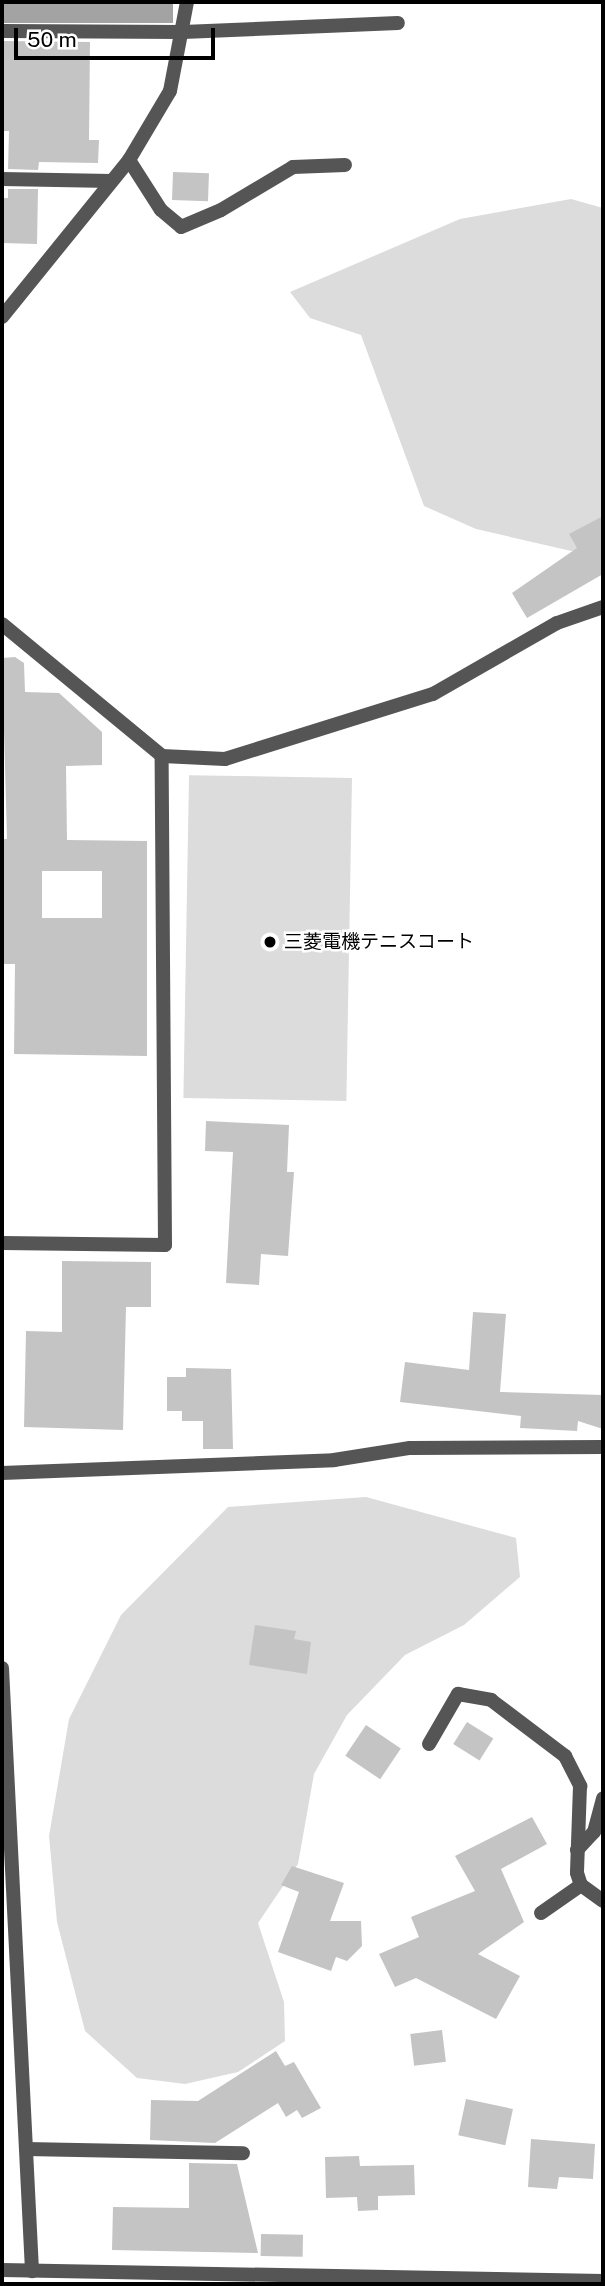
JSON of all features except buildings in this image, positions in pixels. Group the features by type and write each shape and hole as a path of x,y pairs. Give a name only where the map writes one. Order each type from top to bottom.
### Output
{"street":[{"path":"2,317 130,160 170,91 185,26 187,2"},
{"path":"2,31 398,23"},
{"path":"130,160 161,210 181,227 221,210 293,167 345,165"},
{"path":"2,179 111,181"},
{"path":"2,624 162,756 225,759 372,716 433,694 557,623 603,607"},
{"path":"2,1243 165,1245 162,756"},
{"path":"2,1473 334,1460 410,1448 603,1447"},
{"path":"2,1668 32,2271"},
{"path":"429,1744 458,1693 491,1700 565,1756 577,1772 580,1786 577,1850 581,1885 603,1900"},
{"path":"577,1850 594,1832 603,1798"},
{"path":"541,1913 581,1885"},
{"path":"26,2149 243,2152"},
{"path":"2,2270 199,2280 603,2281"}],"shaded area":[{"path":"2,2 173,2 173,23 2,23"},
{"path":"571,199 603,208 603,554 593,556 476,529 424,506 361,335 310,318 290,292 460,219"},
{"name":"三菱電機テニスコート","path":"189,775 352,778 346,1101 183,1098"},
{"path":"366,1497 516,1538 520,1577 464,1625 405,1655 347,1715 314,1774 298,1864 258,1923 284,2002 285,2041 238,2072 185,2084 137,2078 85,2031 57,1922 49,1836 69,1719 121,1615 228,1507"}],"place":[{"name":"三菱電機テニスコート","path":"270,942"}]}
